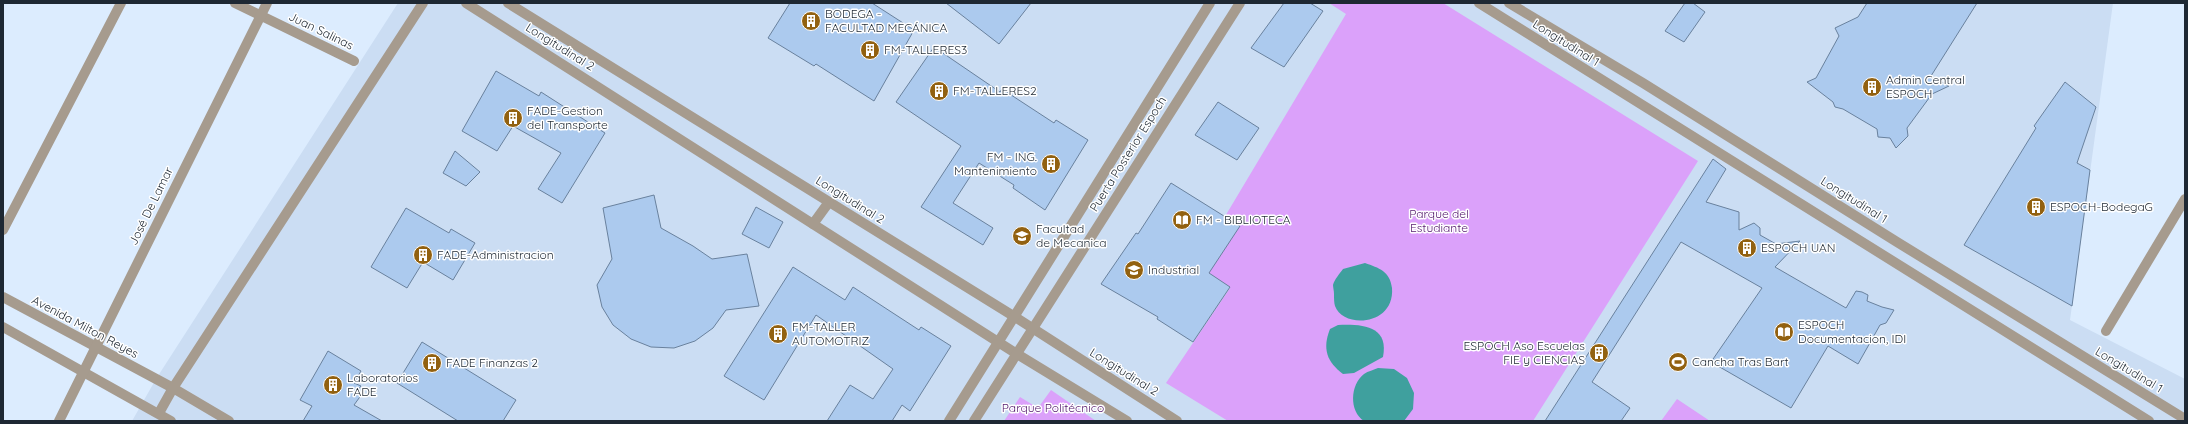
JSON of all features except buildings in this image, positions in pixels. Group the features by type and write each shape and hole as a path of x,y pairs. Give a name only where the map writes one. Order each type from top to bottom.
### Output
{"street":[{"path":"3,230 121,3"},
{"name":"Juan Salinas","path":"235,3 354,61"},
{"name":"José De Lamar","path":"59,421 267,3"},
{"path":"159,414 173,388 423,3"},
{"name":"Longitudinal 2","path":"466,3 1017,354 1127,421"},
{"name":"Longitudinal 2","path":"508,3 1015,317 1177,421"},
{"name":"Puerta Posterior Espoch","path":"949,421 1210,3"},
{"name":"Puerta Posterior Espoch","path":"974,421 1240,3"},
{"name":"Longitudinal 1","path":"1479,3 2149,421"},
{"name":"Longitudinal 1","path":"1509,3 1643,82 1897,242 2185,419"},
{"path":"2106,331 2185,200"},
{"path":"813,224 829,202"},
{"name":"Avenida Milton Reyes","path":"3,297 173,388 229,421"},
{"path":"3,328 84,371 171,421"}],"shaded area":[{"path":"398,3 2113,3 2070,320 2185,379 2185,421 132,421 156,379"},
{"path":"1365,263 1383,271 1389,278 1392,288 1391,301 1385,310 1368,320 1348,318 1340,313 1335,306 1333,285 1343,269"},
{"path":"1338,325 1356,325 1372,329 1378,333 1382,339 1384,347 1383,357 1354,373 1343,374 1333,365 1326,349 1330,329"},
{"path":"1378,368 1394,369 1407,378 1414,393 1413,409 1404,421 1364,421 1359,417 1356,411 1353,398 1359,379 1367,372"}],"green space":[{"name":"Parque del Estudiante","path":"1329,3 1443,3 1698,161 1533,421 1228,421 1166,383 1230,288 1196,265 1346,14"},
{"name":"Parque Politécnico","path":"1051,390 1096,421 1004,421 1020,397 1038,408"},
{"path":"1677,399 1710,421 1661,421"}],"place":[{"name":"BODEGA - FACULTAD MECÁNICA","path":"811,21"},
{"name":"FM-TALLERES3","path":"870,50"},
{"name":"Admin Central ESPOCH","path":"1872,87"},
{"name":"FM-TALLERES2","path":"939,91"},
{"name":"FADE-Gestion del Transporte","path":"513,118"},
{"name":"FM - ING. Mantenimiento","path":"1051,164"},
{"name":"ESPOCH-BodegaG","path":"2036,207"},
{"name":"FM - BIBLIOTECA","path":"1182,220"},
{"name":"Facultad de Mecanica","path":"1022,236"},
{"name":"ESPOCH UAN","path":"1747,248"},
{"name":"FADE-Administracion","path":"423,255"},
{"name":"Industrial","path":"1134,270"},
{"name":"ESPOCH Documentacion, IDI","path":"1784,332"},
{"name":"FM-TALLER AUTOMOTRIZ","path":"778,334"},
{"name":"ESPOCH Aso Escuelas FIE y CIENCIAS","path":"1599,353"},
{"name":"Cancha Tras Bart","path":"1678,362"},
{"name":"FADE Finanzas 2","path":"432,363"},
{"name":"Laboratorios FADE","path":"333,385"}]}
